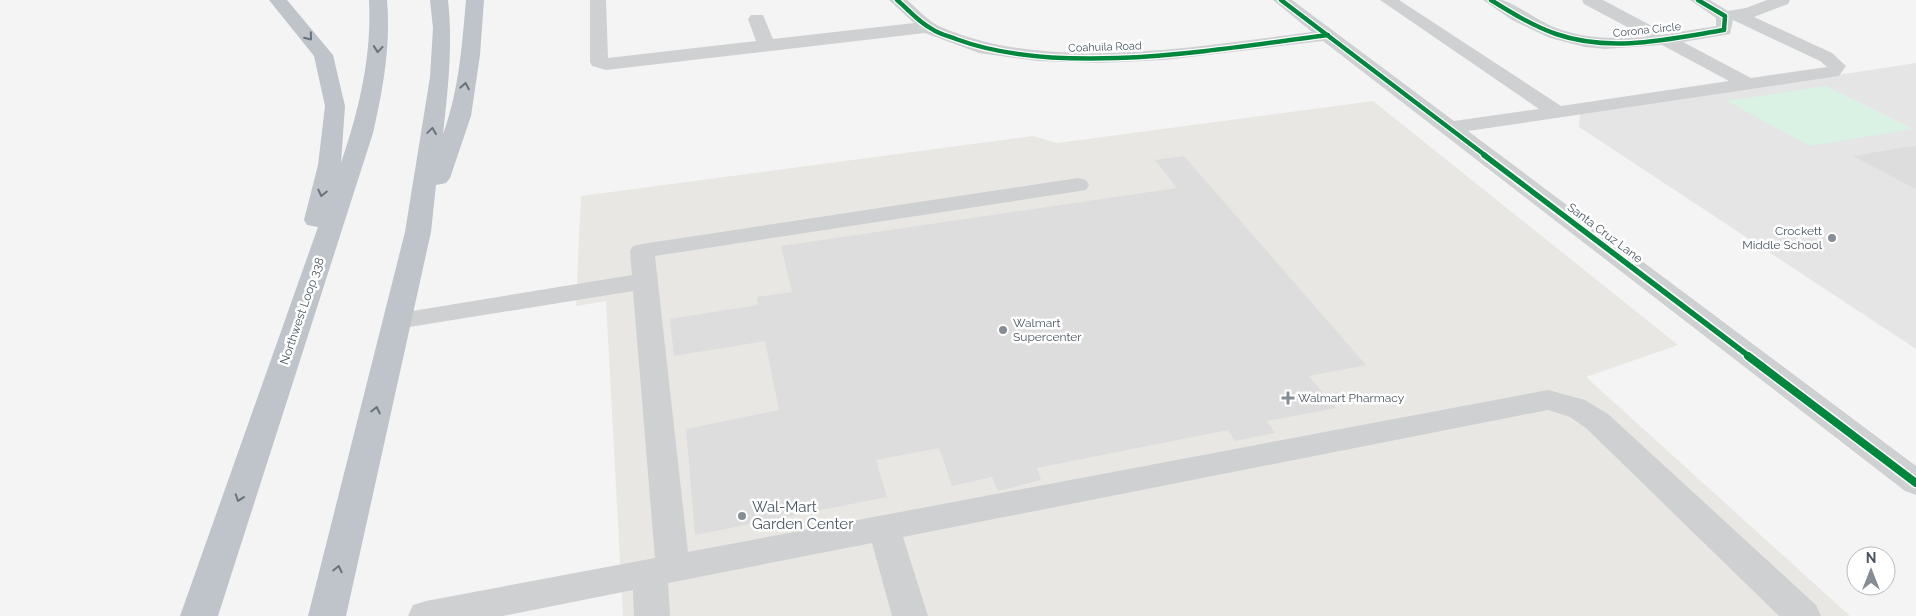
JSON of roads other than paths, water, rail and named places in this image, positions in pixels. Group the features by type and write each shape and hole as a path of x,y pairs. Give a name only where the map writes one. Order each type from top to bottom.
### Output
{"highway":[{"path":"255,452 309,250 329,165 335,106 323,55 278,0"},
{"name":"Northwest Loop 338","path":"199,616 362,133 374,82 379,48 378,0"},
{"path":"327,616 418,232 440,77 442,28 439,0"},
{"path":"418,232 460,116 475,0"},
{"path":"473,27 485,7 485,0"}],"street":[{"path":"598,0 598,62 606,64 928,27"},
{"name":"Coahuila Road","path":"896,0 905,11 928,27 966,43 996,50 1064,59 1134,56 1328,35"},
{"name":"Santa Cruz Lane","path":"1281,0 1916,483"},
{"path":"1388,0 1557,112"},
{"name":"Corona Circle","path":"1491,0 1554,34 1583,41 1613,44 1665,39 1730,20 1782,0"},
{"path":"1590,0 1748,84"},
{"path":"1450,128 1832,72 1837,66 1826,57 1741,16 1730,20 1698,0"},
{"path":"756,19 766,46"},
{"path":"652,616 662,571 642,251 1078,186"},
{"path":"397,321 645,281"},
{"path":"426,616 1548,400 1572,406 1597,422 1803,616"},
{"path":"884,528 910,616"}],"place":[{"name":"Crockett Middle School","path":"1832,238"},
{"name":"Walmart Supercenter","path":"1003,330"},
{"name":"Walmart Pharmacy","path":"1288,398"},
{"name":"Wal-Mart Garden Center","path":"742,516"}]}
